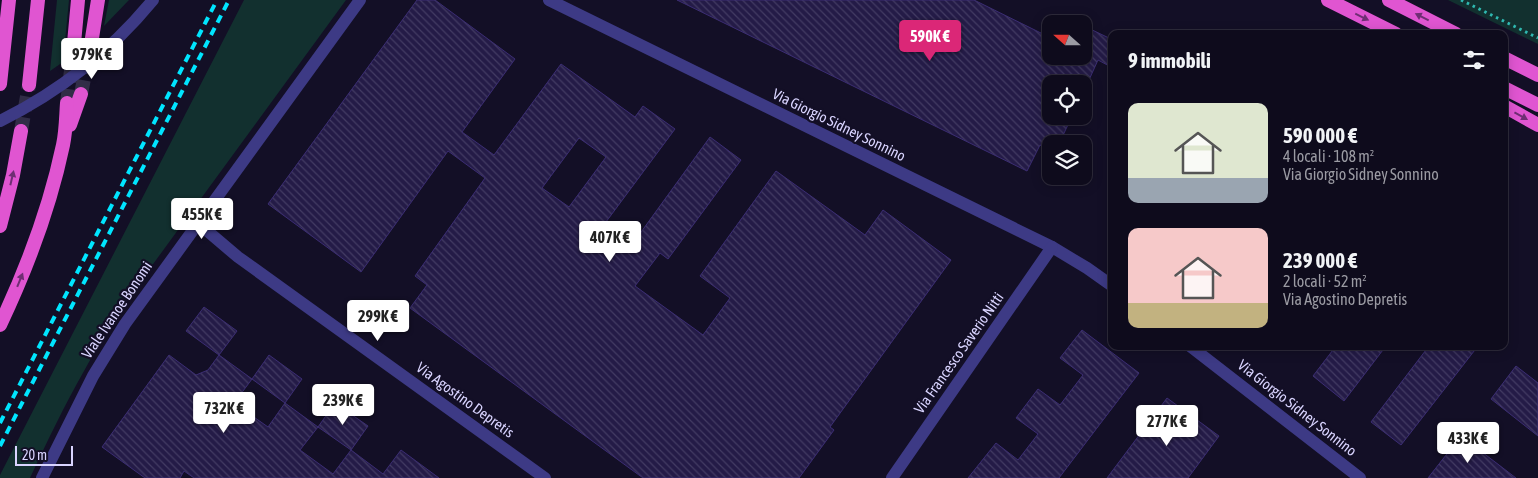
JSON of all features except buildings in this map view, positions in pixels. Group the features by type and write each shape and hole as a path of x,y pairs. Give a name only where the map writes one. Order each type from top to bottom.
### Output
{"highway":[{"path":"0,84 10,0"},
{"path":"29,85 38,0"},
{"path":"73,54 78,0"},
{"path":"92,38 98,0"},
{"path":"1328,0 1388,30"},
{"path":"1388,0 1448,30"},
{"path":"1508,60 1538,75"},
{"path":"1508,90 1538,105"},
{"path":"0,324 19,283 37,235 63,145 81,94"},
{"path":"63,145 67,103"},
{"path":"1508,108 1538,126"},
{"path":"0,226 13,175 21,131"}],"street":[{"path":"0,121 46,96 88,66 124,33 153,0"},
{"name":"Viale Ivanoe Bonomi","path":"42,478 72,416 125,324 360,0"},
{"name":"Via Giorgio Sidney Sonnino","path":"549,0 1052,248 1087,268 1108,283"},
{"name":"Via Agostino Depretis","path":"198,223 238,257 545,478"},
{"name":"Via Francesco Saverio Nitti","path":"892,478 1052,248"},
{"name":"Via Giorgio Sidney Sonnino","path":"1195,350 1360,478"}],"path":[{"path":"1461,0 1538,38"}],"green space":[{"path":"57,0 69,0 63,62 50,71"},
{"path":"109,0 129,0 104,26"},
{"path":"244,0 346,0 123,307 77,384 30,478 0,478 0,475"},
{"path":"1448,0 1538,0 1538,44"}],"tunnel":[{"path":"81,94 92,38"},
{"path":"67,103 73,54"},
{"path":"21,131 29,85"}],"railway":[{"path":"0,423 217,0"},
{"path":"0,446 229,0"}]}
